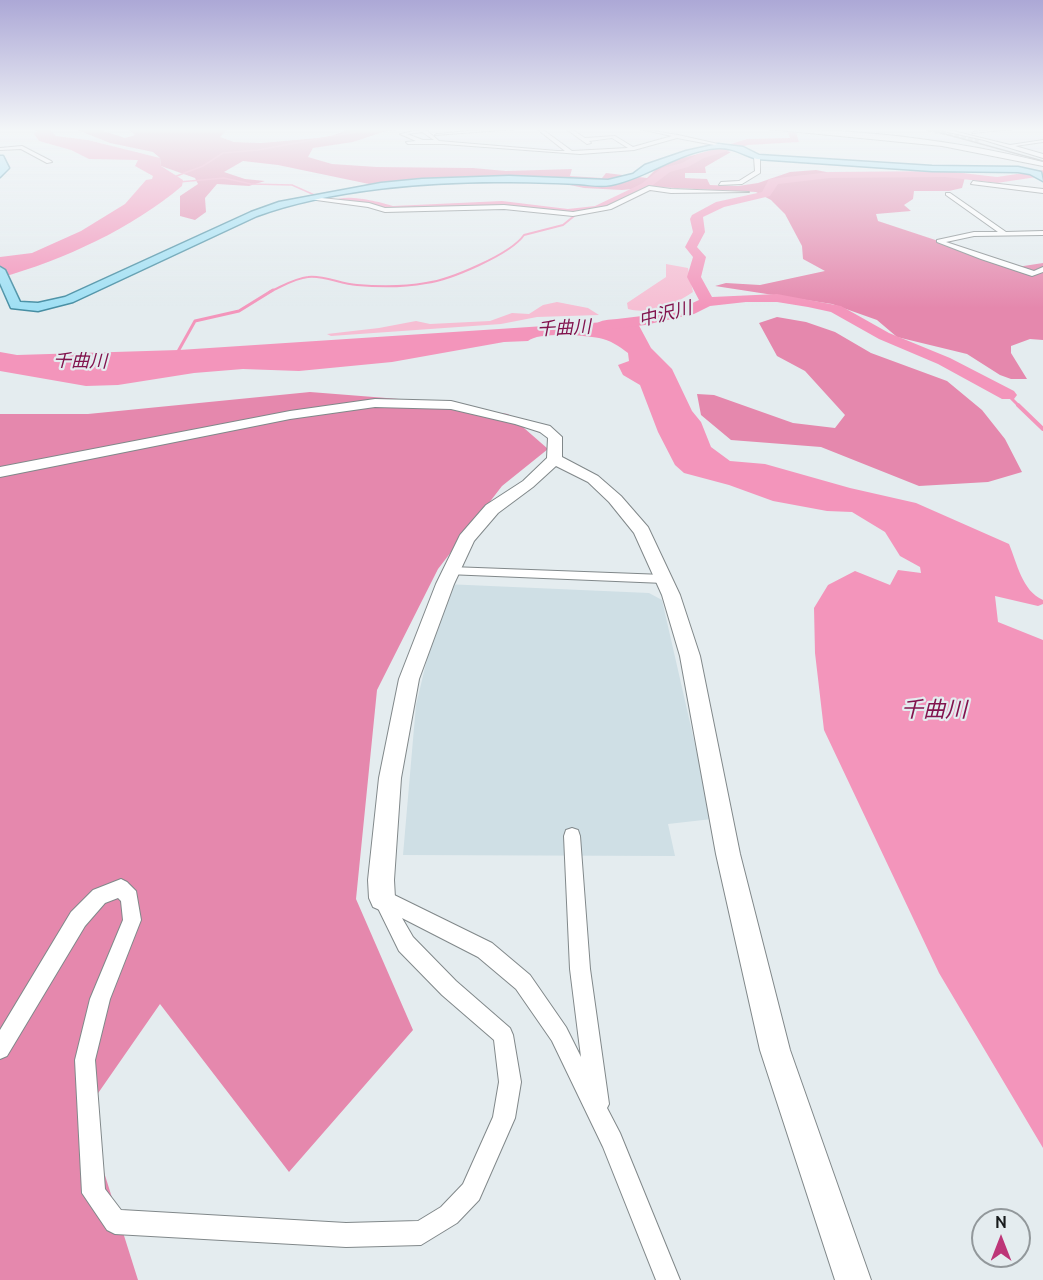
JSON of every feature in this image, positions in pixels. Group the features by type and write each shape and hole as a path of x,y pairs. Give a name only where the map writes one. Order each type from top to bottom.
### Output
{"main road":[{"path":"0,270 15,305 22,307 58,304 83,295 254,214 279,205 365,189"}],"street":[{"path":"312,198 369,205 385,210 504,207 573,214 609,208 649,189 746,192"},
{"path":"668,189 673,190"},
{"path":"1023,189 1043,191"},
{"path":"948,194 1004,233"},
{"path":"1043,233 974,234 939,241 1035,274 1043,269"},
{"path":"0,472 246,423 375,403 451,405 519,421 545,429 555,437 554,459 528,484 492,509 466,539 451,571 409,679 390,778 381,880 382,898 406,944 449,988 503,1035 510,1082 504,1118 471,1192 449,1215 421,1233 346,1235 116,1222 94,1193 85,1060 100,999 132,920 130,897 122,888 99,896 78,919 0,1049"},
{"path":"554,459 594,479 615,499 642,531 664,579 690,656 728,854 775,1050 852,1280"},
{"path":"451,571 664,579"},
{"path":"572,836 580,969 599,1114"},
{"path":"382,898 485,950 523,982 559,1034 599,1114 668,1280"}],"shaded area":[{"path":"191,189 213,189 205,198 206,212 195,220 180,216 180,196"},
{"path":"598,189 636,189 622,190"},
{"path":"689,189 959,189 914,191 913,199 904,205 911,211 876,214 878,221 1017,267 1043,263 1043,340 1030,339 1011,346 1011,353 1027,379 1011,379 1000,375 967,354 897,337 877,320 832,304 715,286 726,283 760,285 825,271 803,259 802,246 785,214 771,200 756,192"},
{"path":"666,264 688,268 693,292 679,301 662,307 645,311 628,309 627,303 666,277"},
{"path":"557,302 588,308 599,315 537,317 501,324 331,336 327,334 416,321 430,324 490,321 512,313 529,314 543,305"},
{"path":"777,317 806,322 835,332 871,353 947,381 982,410 1005,439 1022,472 988,482 919,486 821,447 731,440 701,415 697,394 714,395 793,423 835,428 845,415 805,371 777,356 759,323"},
{"path":"310,392 399,399 508,414 548,449 502,486 438,569 377,690 356,899 413,1030 289,1172 160,1004 85,1112 138,1280 0,1280 0,414 88,414"},
{"path":"445,584 649,593 662,600 712,819 668,824 675,856 403,855 416,705"}],"water":[{"path":"138,189 179,189 141,216 96,241 49,262 0,278 0,257 32,253 81,231 125,204"},
{"name":"千曲川","path":"636,320 651,348 672,369 692,411 701,422 711,447 730,461 765,464 850,488 916,503 1009,544 1025,583 1036,596 1043,600 1043,604 1038,606 995,596 998,622 1043,640 1043,1148 939,973 824,730 815,653 814,608 828,585 855,571 890,585 898,570 921,573 920,567 900,556 885,532 852,512 827,511 773,501 729,485 684,473 675,465 658,432 640,385 623,375 618,365 629,361 628,353 607,340 599,338 551,335 528,341 504,342 392,362 299,371 243,369 194,373 118,385 86,386 0,371 0,352 17,355 179,350"}],"waterway":[{"path":"300,189 319,197"},
{"path":"339,201 376,204 392,209 502,204 568,212 597,209 639,189"},
{"name":"中沢川","path":"707,302 694,277 700,257 691,247 699,232 696,219 698,215 720,204 766,194 771,189"},
{"path":"272,291 308,277 374,286 437,281 494,258 524,235 563,225 579,212"},
{"path":"176,355 195,321 239,311 272,291"},
{"path":"707,302 777,298 836,309 884,336 944,361 1008,395"},
{"name":"中沢川","path":"603,325 645,321 689,311 707,302"},
{"path":"1008,395 1018,405"},
{"path":"1018,405 1043,429"}]}
